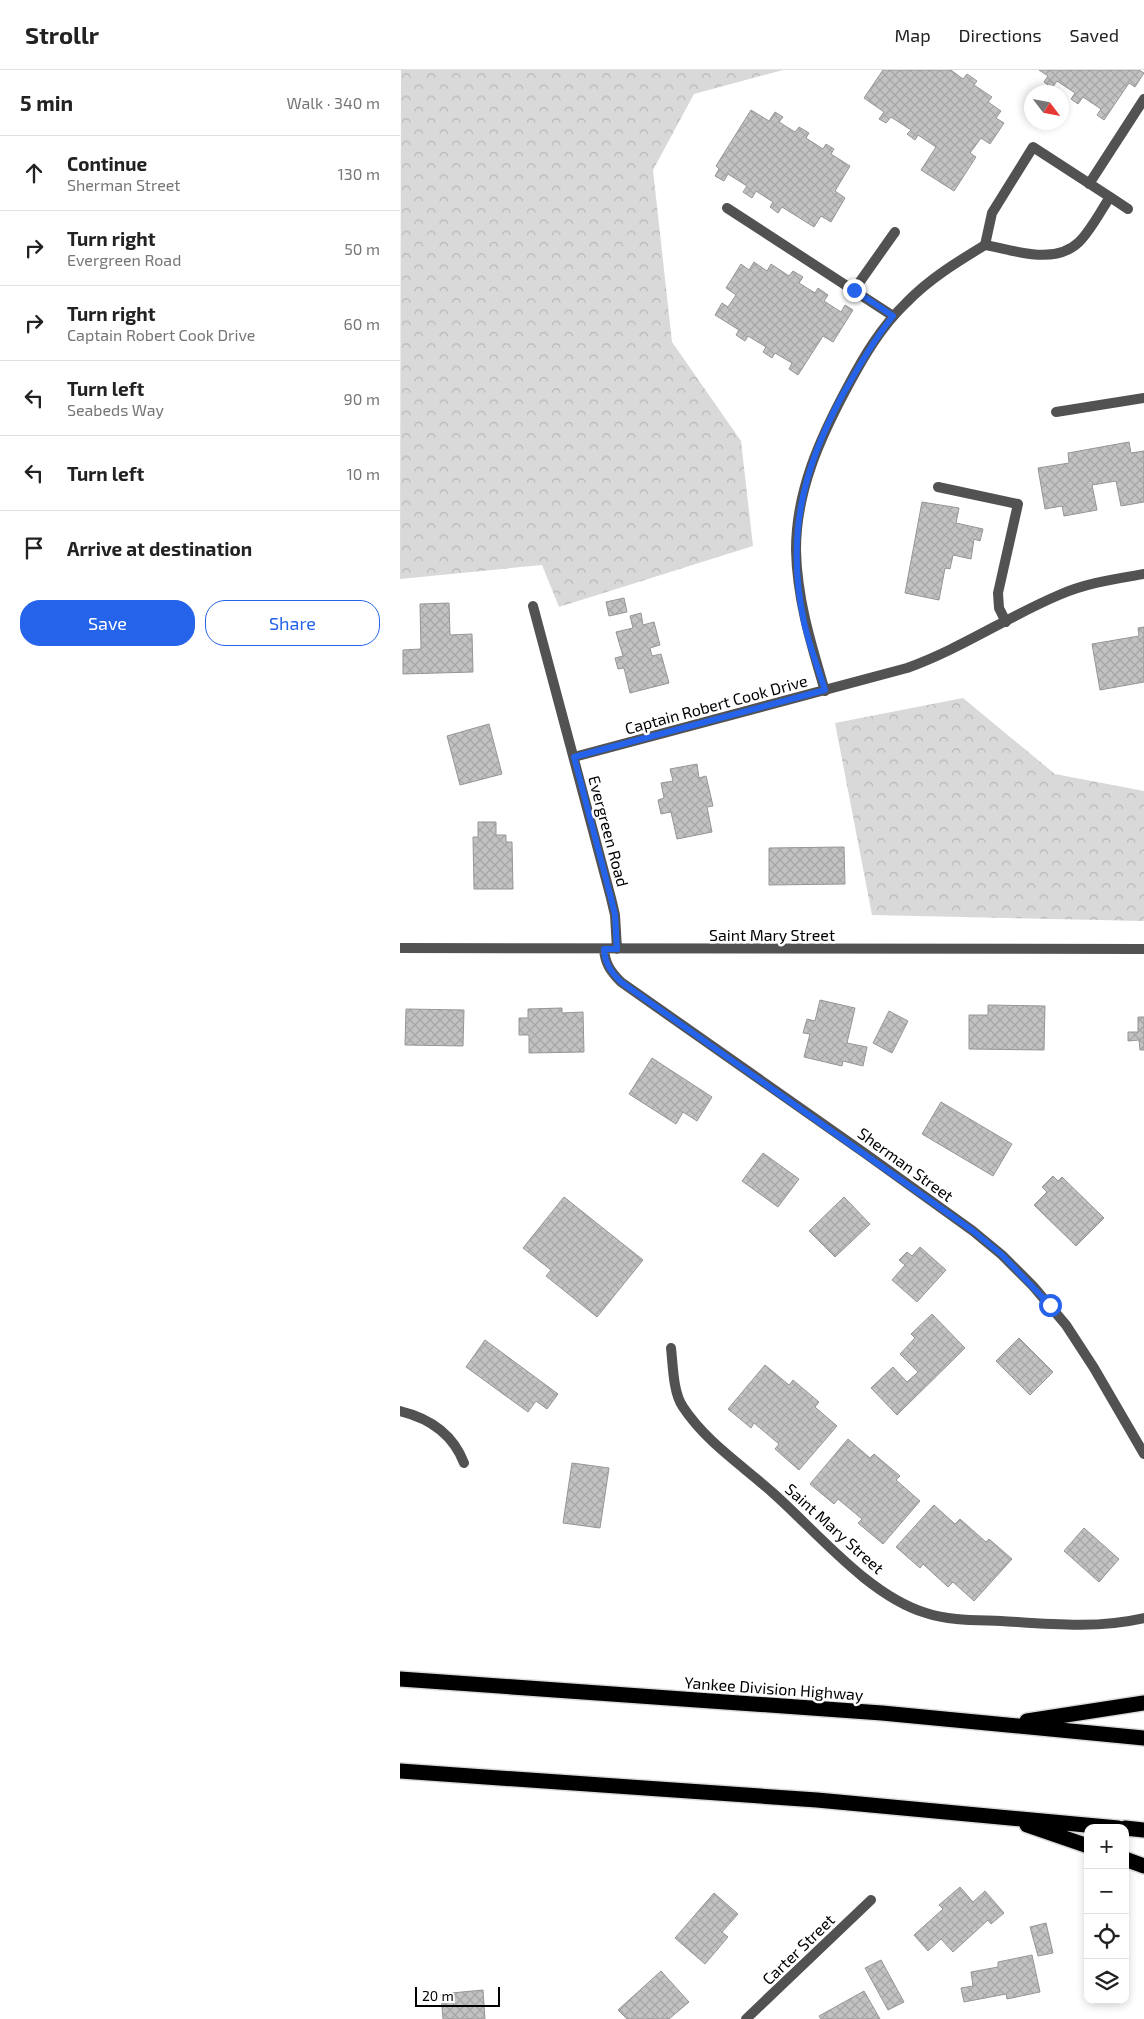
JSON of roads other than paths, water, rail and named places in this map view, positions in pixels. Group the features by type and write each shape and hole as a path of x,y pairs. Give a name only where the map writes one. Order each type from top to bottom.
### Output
{"highway":[{"name":"Yankee Division Highway","path":"400,1679 863,1712 1144,1738"},
{"path":"1006,1725 1144,1703"},
{"path":"400,1770 764,1796 1084,1825"},
{"path":"1004,1817 1084,1845"},
{"path":"1129,1828 1144,1830"},
{"path":"1129,1860 1144,1866"}],"street":[{"path":"1089,184 1144,99"},
{"path":"985,245 992,212 1032,147 1128,209"},
{"path":"825,690 804,621 800,598 796,550 800,507 810,466 826,428 862,360 893,316 918,291 985,245 1044,256 1064,252 1080,241 1110,197"},
{"path":"726,208 893,316"},
{"path":"854,290 894,232"},
{"path":"1056,412 1144,398"},
{"path":"938,487 1018,504 998,594 999,608 1006,622"},
{"name":"Captain Robert Cook Drive","path":"574,757 882,676 929,660 1038,605 1079,588 1144,574"},
{"name":"Evergreen Road","path":"533,606 611,898 615,915 617,949"},
{"name":"Saint Mary Street","path":"400,948 1144,949"},
{"name":"Sherman Street","path":"604,949 605,960 609,968 621,982 873,1159 973,1231 1002,1255 1038,1292 1066,1325 1094,1368 1144,1454"},
{"name":"Saint Mary Street","path":"672,1348 674,1381 681,1406 708,1438 774,1493 850,1566 898,1600 927,1614 956,1618 1099,1626 1144,1618"},
{"path":"400,1411 432,1423 443,1431 452,1440 464,1463"},
{"name":"Carter Street","path":"746,2019 871,1900"}]}
